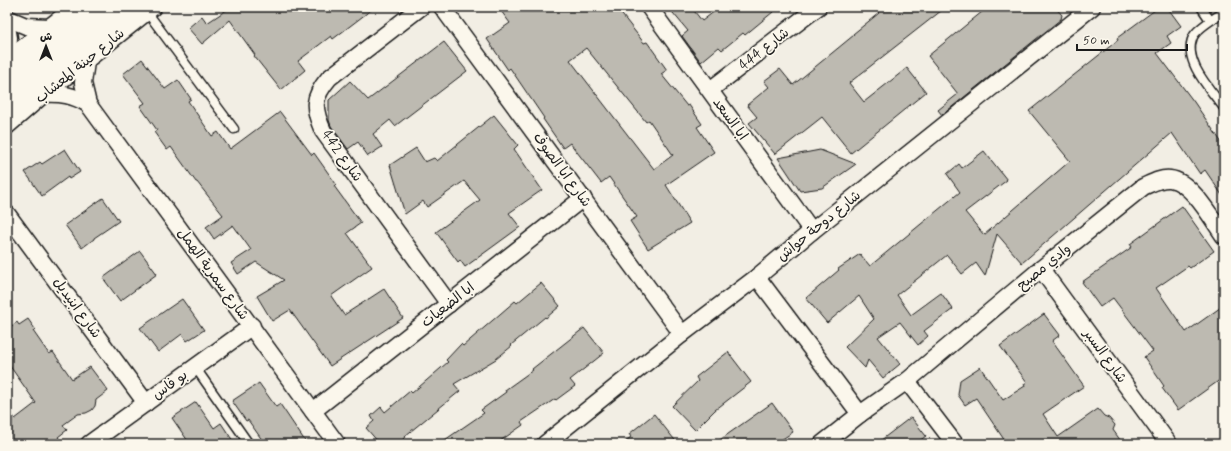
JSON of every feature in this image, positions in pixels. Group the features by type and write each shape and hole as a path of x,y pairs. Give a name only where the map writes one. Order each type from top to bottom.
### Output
{"street":[{"path":"7,60 74,7"},
{"path":"7,79 97,7"},
{"name":"شارع 442","path":"421,7 329,78 320,88 315,102 317,117 323,131 449,304"},
{"name":"شارع ابا الصوف","path":"442,7 682,334"},
{"name":"ابا السعد","path":"649,7 812,231"},
{"name":"شارع 444","path":"710,90 818,7"},
{"name":"شارع دوحة حواش","path":"545,444 682,334 757,277 1088,8"},
{"name":"شارع حينة المعشاب","path":"7,126 44,94 86,62 143,9"},
{"name":"شارع حينة المعشاب","path":"7,106 143,9"},
{"path":"7,18 26,26 50,27"},
{"path":"7,27 9,38 7,57"},
{"name":"شارع سمرية الهمل","path":"86,62 83,83 88,104"},
{"name":"شارع سمرية الهمل","path":"44,94 67,94 88,104 337,444"},
{"name":"وادي مصبح","path":"822,444 860,414 907,381 1041,268 1143,187 1156,180 1170,179 1183,184 1194,194 1224,236"},
{"name":"ابا الضعيات","path":"313,411 583,198"},
{"name":"شارع ابنيديل","path":"7,214 146,402"},
{"name":"شارع السبر","path":"1041,268 1169,444"},
{"path":"757,277 860,414"},
{"name":"بو فاس","path":"89,444 252,326"},
{"path":"907,381 955,444"}],"lane":[{"path":"1200,7 1210,20"},
{"path":"143,9 234,129"},
{"path":"1224,12 1210,20 1193,36 1190,46 1191,57 1195,67 1224,108"},
{"path":"195,368 249,444"}],"building":[{"path":"231,7 375,7 333,39 331,36 298,61 305,70 281,90 254,56 255,55 230,20 202,44 188,28 202,16 207,23"},
{"path":"498,7 616,7 644,43 647,42 667,70 661,74 687,106 689,105 702,124 697,127 714,152 666,185 690,223 648,249 630,221 637,217 609,177 601,183 570,143 563,148 510,68 508,70 487,39 510,23","holes":["586,48 646,122 649,120 673,155 654,169 570,60"]},
{"path":"668,7 691,7 702,21 720,7 779,7 745,35 743,33 722,50 719,47 701,62 682,36 688,31"},
{"path":"873,7 946,7 849,83 864,102 907,68 926,92 851,153 822,117 775,154 749,123 757,117 747,105 769,87 764,81 780,69 793,85 879,13"},
{"path":"988,7 1055,7 1062,15 1061,19 942,115 938,110 958,94 928,56"},
{"path":"1159,7 1167,7 1181,26 1167,36 1171,43 1157,53 1194,102 1224,146 1224,198 1205,170 1200,174 1172,133 1022,263 997,234 985,276 976,263 962,274 947,255 897,295 911,315 941,293 953,309 924,331 928,336 918,345 900,322 878,337 900,364 883,378 868,360 865,368 845,347 874,319 859,296 827,323 806,298 839,270 838,269 860,254 870,266 960,192 947,174 959,164 962,168 984,151 1007,180 965,212 984,235 1070,161 1029,111 1118,40 1117,38"},
{"path":"444,42 467,71 395,126 390,120 373,134 382,147 368,156 358,142 348,149 331,126 329,120 329,100 350,81 368,100"},
{"path":"142,59 165,89 178,80 191,99 188,101 212,136 218,132 230,149 280,112 312,155 314,153 336,184 334,186 361,223 347,233 372,267 331,296 344,315 384,289 403,318 330,366 290,310 272,321 257,296 284,280 256,262 238,274 231,263 251,250 233,225 214,239 206,227 223,215 196,182 171,147 167,150 154,132 157,130 140,106 145,103 123,74"},
{"path":"494,115 518,145 514,149 542,190 509,213 520,227 465,267 460,260 458,262 436,232 480,200 464,181 427,207 423,201 405,214 390,165 416,148 425,162 434,158 437,161"},
{"path":"65,149 80,172 69,179 68,177 42,196 25,172 40,162 42,164"},
{"path":"820,150 856,164 822,188 800,191 778,158"},
{"path":"103,198 119,221 82,248 65,225"},
{"path":"1182,206 1214,251 1190,268 1188,266 1156,288 1186,332 1224,305 1224,377 1178,410 1162,388 1164,386 1144,357 1153,351 1113,298 1100,307 1082,282 1132,247 1130,244"},
{"path":"140,251 157,274 120,301 103,278"},
{"path":"541,283 560,306 511,345 512,346 496,359 454,384 460,391 405,436 406,437 398,444 380,444 366,428 374,421 371,416 381,407 385,412 410,391 412,393 448,362 446,360 461,344 463,346 515,301 517,303"},
{"path":"182,299 204,330 187,341 182,334 158,352 140,328"},
{"path":"1044,314 1060,335 1052,341 1084,386 1043,414 1058,437 1098,409 1115,425 1113,430 1123,444 1007,444 976,398 965,405 958,395 960,380 980,367 1003,400 1025,386 1024,384 1027,382 1000,346"},
{"path":"28,319 35,329 33,331 49,354 53,352 72,379 90,367 108,391 96,400 95,406 92,410 86,413 78,414 63,425 67,430 58,437 63,444 7,444 7,408 15,419 36,403 7,362 7,329 17,322 19,325"},
{"path":"584,328 604,353 570,380 575,386 521,422 523,425 496,444 439,444 484,413 481,410 506,392 505,390 533,370 532,369"},
{"path":"728,352 751,382 715,410 695,430 672,406 698,381 696,377"},
{"path":"259,383 276,407 280,404 307,444 265,444 248,420 246,421 232,401"},
{"path":"196,402 214,428 221,423 235,444 190,444 172,418"},
{"path":"772,403 793,432 775,444 714,444"},
{"path":"654,414 678,444 622,444 631,437 629,434"},
{"path":"911,417 926,436 915,444 876,444"}]}
